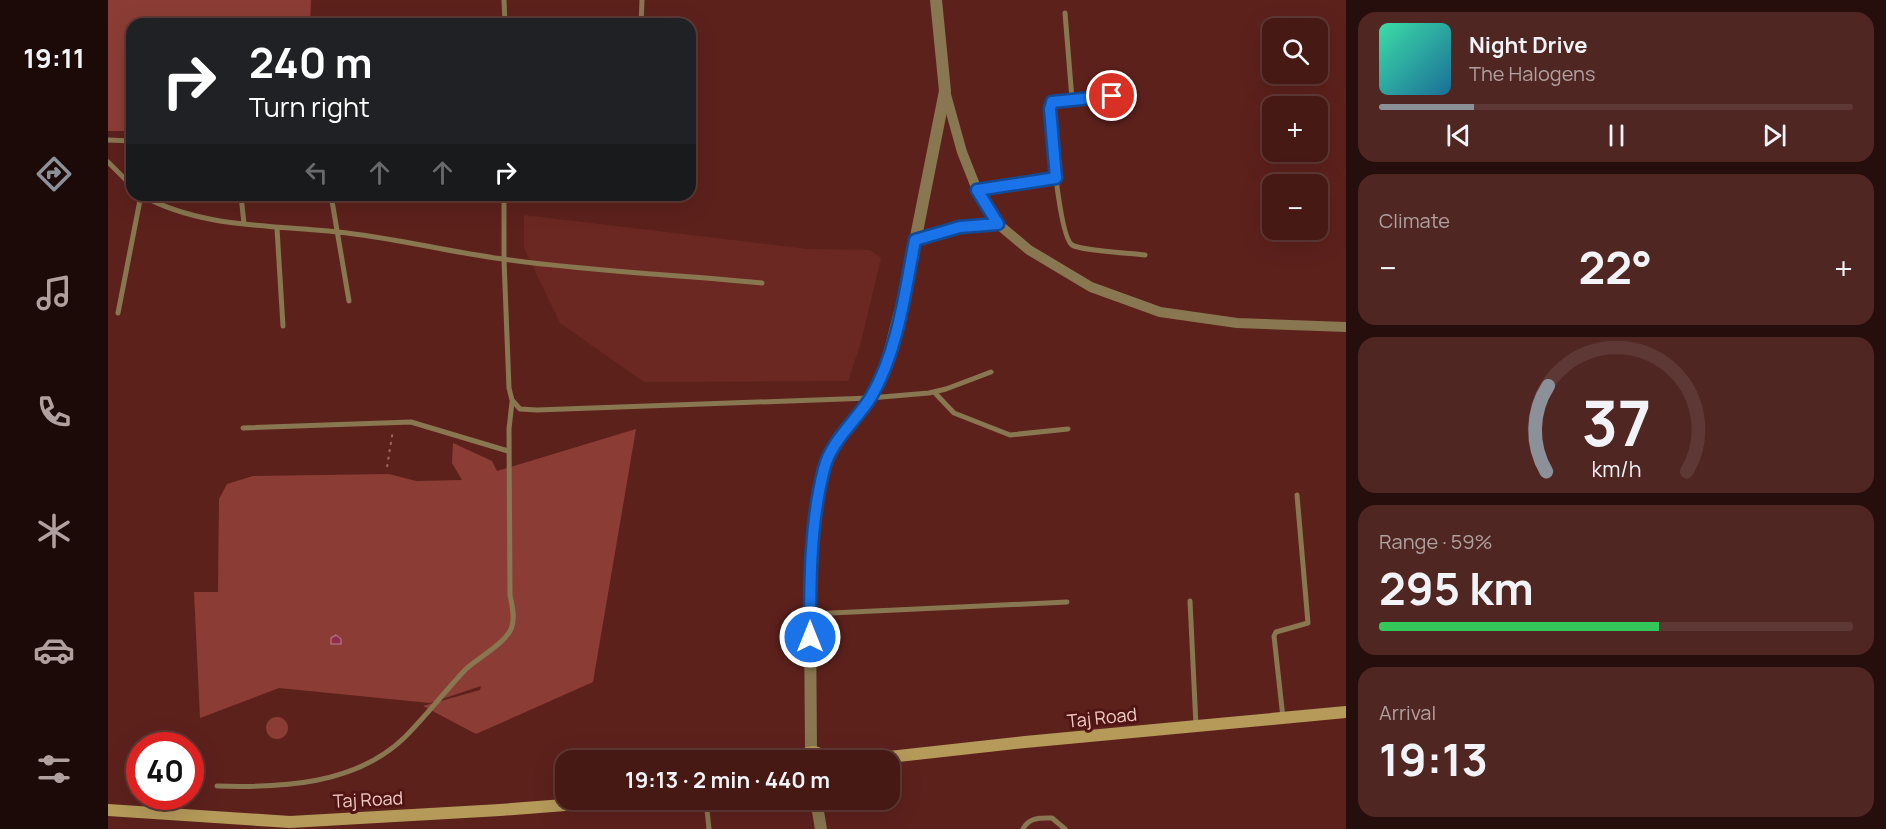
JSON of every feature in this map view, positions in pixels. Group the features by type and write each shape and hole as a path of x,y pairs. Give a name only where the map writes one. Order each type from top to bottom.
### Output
{"main road":[{"name":"Taj Road","path":"900,756 1346,712"},
{"name":"Taj Road","path":"108,810 345,824 555,806"}],"street":[{"path":"936,0 945,91 962,152 977,190 998,224 1029,250 1091,287 1160,312 1237,323 1346,327"},
{"path":"811,750 810,614 814,522 824,468 832,449 870,398 886,366 905,292 945,91"},
{"path":"915,240 960,227 998,224"},
{"path":"818,810 821,829"}],"lane":[{"path":"504,0 505,18"},
{"path":"641,18 642,0"},
{"path":"1065,13 1072,99"},
{"path":"1112,96 1072,99 1052,102 1050,105 1056,178 1068,242 1075,247 1145,255"},
{"path":"108,140 126,141"},
{"path":"108,162 126,180"},
{"path":"977,190 1056,178"},
{"path":"118,313 140,201"},
{"path":"157,201 189,213 244,224 277,229 337,231 504,260 762,283"},
{"path":"242,201 244,224"},
{"path":"332,201 349,301"},
{"path":"217,786 285,786 330,777 364,764 404,738 466,669 508,635 513,624 510,595 508,451 512,400 509,388 504,201"},
{"path":"277,229 283,326"},
{"path":"512,400 520,409 537,410 870,398 934,392 991,372"},
{"path":"934,392 954,414 1010,435 1068,429"},
{"path":"243,428 395,421 432,426 508,451"},
{"path":"1283,718 1274,636 1276,632 1308,623 1297,495"},
{"path":"1190,601 1196,726"},
{"path":"810,614 1067,602"},
{"path":"707,810 709,829"},
{"path":"1023,829 1028,822 1034,819 1052,818 1065,829"}],"path":[{"path":"387,467 395,421"}],"shaded area":[{"path":"108,0 311,0 310,18 126,18 126,131 108,131"},
{"path":"524,215 807,249 870,250 881,258 861,342 848,381 644,382 560,323 524,248"},
{"path":"636,429 593,682 476,734 423,706 480,690 481,686 430,703 279,688 200,718 194,592 218,592 219,499 227,484 253,476 389,474 416,481 462,480 452,463 453,443 492,461 497,471"},
{"path":"277,717 287,724 288,728 281,738 277,739 267,732 266,728 273,718"}],"building":[{"path":"336,635 341,639 341,644 331,644 331,638"}],"route":[{"path":"810,637 814,522 824,468 832,449 870,398 886,366 905,292 915,240 960,227 998,224 977,190 1056,178 1050,109 1052,102 1112,96"}]}
